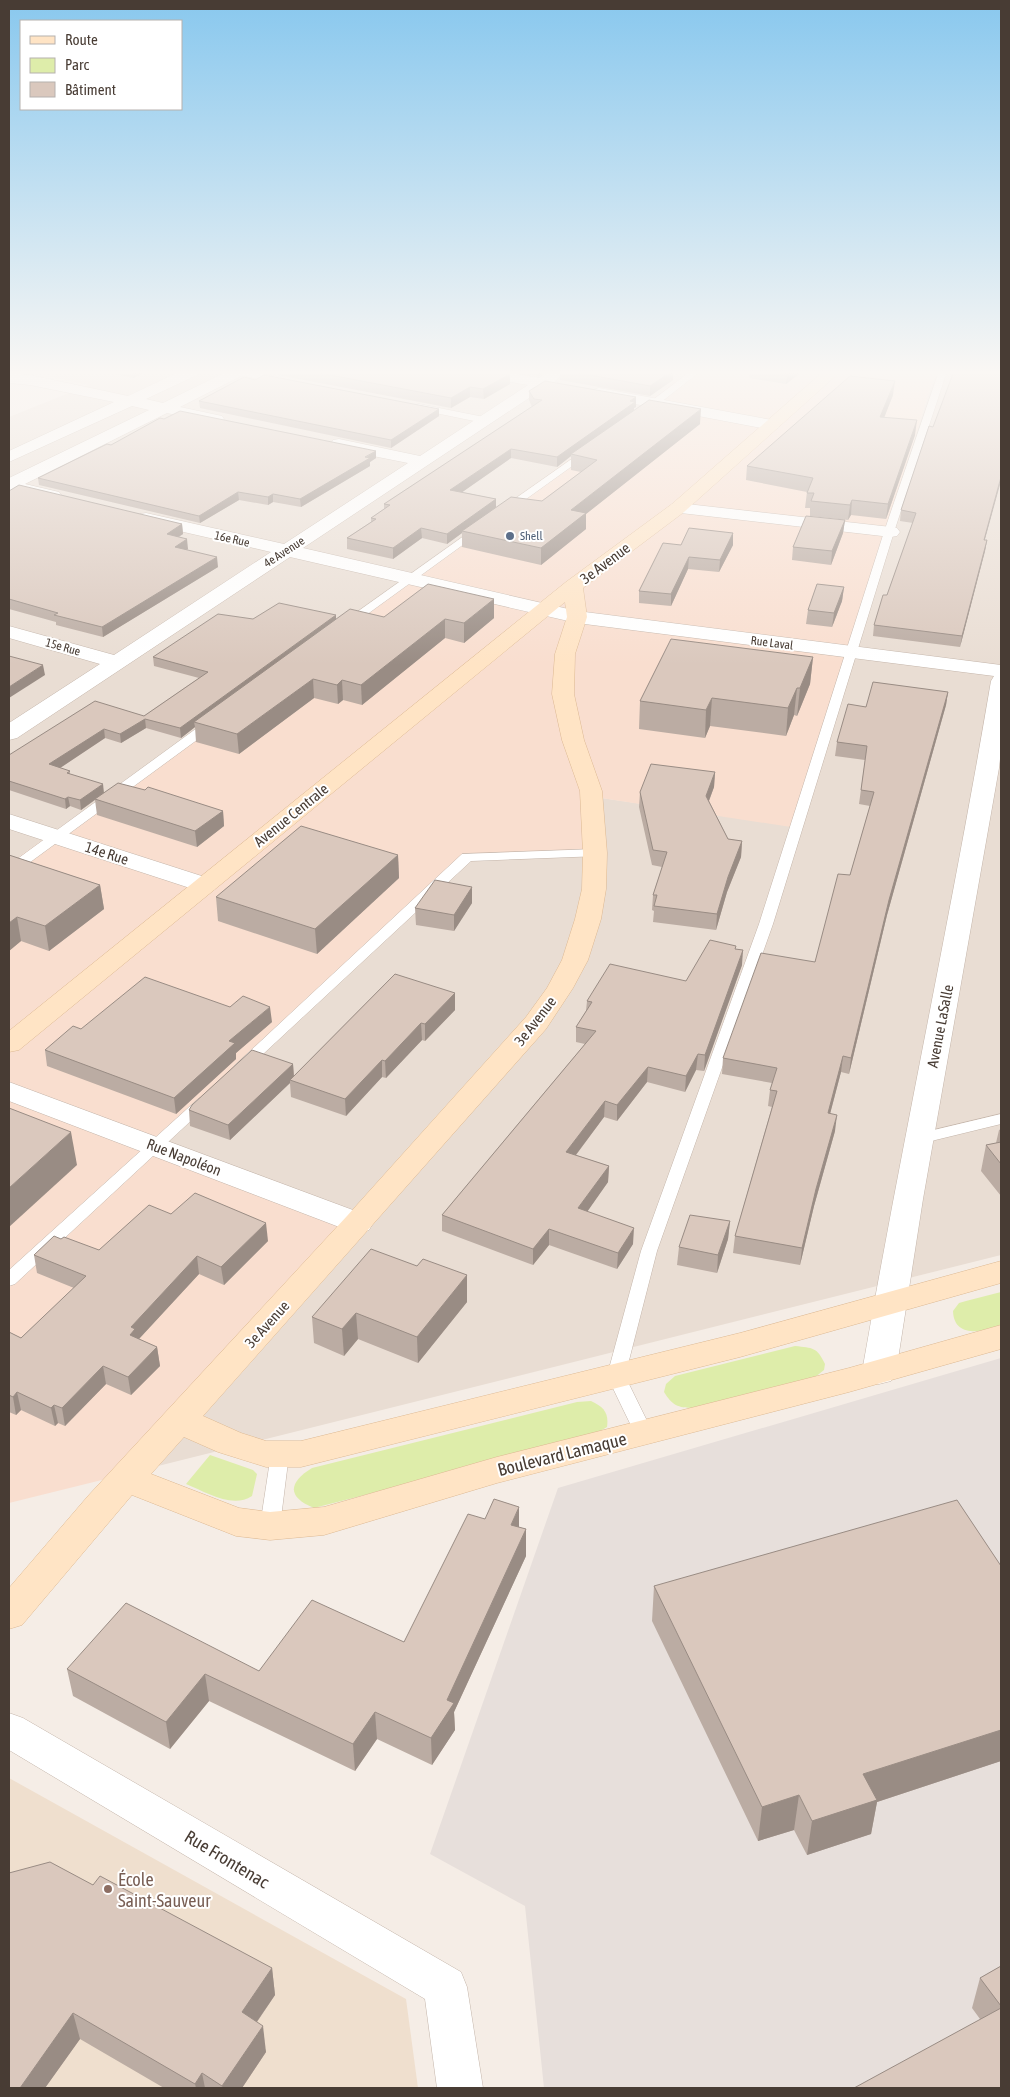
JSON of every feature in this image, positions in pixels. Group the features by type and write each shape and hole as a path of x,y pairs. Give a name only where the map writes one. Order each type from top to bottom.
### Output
{"main road":[{"name":"3e Avenue","path":"9,1614 126,1478 358,1223 536,1023 560,988 575,960 588,919 594,890 596,853 591,791 574,740 563,694 565,654 577,617 573,586 678,508 722,469"},
{"name":"Avenue Centrale","path":"9,1044 573,586"},
{"path":"179,1420 230,1443 266,1454 301,1454 889,1306 1001,1272"},
{"name":"Boulevard Lamaque","path":"126,1478 236,1522 270,1526 324,1521 497,1470 879,1372 1001,1337"}],"street":[{"path":"9,485 41,469"},
{"name":"4e Avenue","path":"9,733 409,469"},
{"path":"9,485 66,499"},
{"path":"678,508 890,532"},
{"name":"16e Rue","path":"133,515 543,610"},
{"name":"Rue Laval","path":"543,610 577,617 1001,671"},
{"name":"15e Rue","path":"9,632 117,662"},
{"name":"Avenue LaSalle","path":"879,1372 919,1139 996,752 1001,681"},
{"name":"14e Rue","path":"9,821 205,885"},
{"name":"Rue Napoléon","path":"9,1091 358,1223"},
{"name":"Rue Frontenac","path":"9,1730 445,1987 460,2088"}],"lane":[{"path":"336,632 563,469"},
{"path":"644,1433 616,1376 649,1251 766,924 911,469"},
{"path":"9,871 224,714"},
{"path":"228,1079 468,857 596,853"},
{"path":"9,1280 213,1092"},
{"path":"919,1139 1001,1120"},
{"path":"270,1526 280,1454"}],"shaded area":[{"path":"9,469 556,469 294,660 9,864"},
{"path":"556,469 905,469 791,827 588,796 592,852 468,853 155,1143 356,1220 126,1474 9,1503 9,864 294,660"},
{"path":"905,469 1001,469 1001,1255 126,1474 154,1144 468,853 592,852 588,796 791,826"},
{"path":"1001,1358 1001,2088 544,2088 525,1906 430,1854 558,1488"},
{"name":"École Saint-Sauveur","path":"9,1778 406,1999 418,2088 9,2088"}],"green space":[{"path":"1001,1292 1001,1327 971,1331 958,1326 953,1311 959,1303"},
{"path":"795,1346 817,1351 825,1364 824,1370 814,1378 693,1408 676,1405 664,1392 666,1384 675,1376"},
{"path":"591,1401 605,1411 607,1427 590,1437 314,1508 305,1504 295,1494 295,1484 304,1473 312,1468 577,1402"},
{"path":"210,1455 253,1470 257,1474 252,1496 244,1500 228,1500 210,1495 186,1484"}],"building":[{"path":"57,469 351,469 300,499 273,494 268,497 238,492 199,516 38,478"},
{"path":"437,469 481,469 450,490 496,499 447,534 421,528 393,548 347,538 376,519 371,518 390,505 384,504"},
{"path":"585,469 624,469 571,510 586,513 541,548 462,531 511,497 542,501"},
{"path":"763,469 900,469 888,504 852,500 850,505 811,501 814,493 807,493 813,478"},
{"path":"915,469 1001,469 1001,477 984,540 987,540 962,636 874,625 883,595 887,595 916,513 901,510"},
{"path":"19,485 182,524 167,534 187,539 175,547 217,557 102,627 54,615 58,613 9,599 9,491"},
{"path":"806,516 845,520 832,551 793,547"},
{"path":"689,528 733,533 720,560 689,557 671,594 639,591 663,543 681,545"},
{"path":"428,584 494,599 464,623 445,619 361,685 342,680 337,685 313,679 237,734 194,722 350,609 384,617"},
{"path":"817,584 844,587 834,613 808,610"},
{"path":"279,603 336,615 180,728 145,719 120,734 104,729 49,764 70,771 67,773 103,784 80,800 68,797 65,799 9,781 9,755 95,701 144,716 208,672 153,657 218,614 253,619"},
{"path":"671,639 813,657 800,688 797,688 788,708 712,698 706,710 640,701"},
{"path":"9,656 43,665 9,687"},
{"path":"873,682 948,692 889,900 851,1058 843,1056 828,1113 837,1115 802,1248 735,1236 777,1091 770,1090 777,1068 723,1058 761,953 815,962 838,874 850,875 874,792 861,790 867,746 837,742 848,704 866,707"},
{"path":"651,764 715,772 706,796 728,839 742,841 728,877 717,914 654,906 657,895 653,895 667,852 653,850 640,792"},
{"path":"118,783 145,790 148,787 223,811 195,831 95,799"},
{"path":"301,826 398,855 315,929 216,897"},
{"path":"9,855 100,885 45,926 17,917 9,923"},
{"path":"435,880 472,887 454,915 415,908"},
{"path":"710,940 736,946 735,949 743,950 705,1055 698,1054 686,1076 648,1067 617,1105 605,1101 566,1152 609,1166 578,1208 634,1228 618,1253 549,1229 533,1249 442,1215 596,1031 576,1027 592,1002 587,1001 610,964 686,981"},
{"path":"395,974 455,993 425,1024 421,1023 385,1061 382,1060 345,1099 290,1080"},
{"path":"145,977 230,1007 243,996 270,1007 229,1041 235,1043 174,1098 45,1050 73,1026 81,1029"},
{"path":"252,1050 293,1064 228,1125 189,1110 192,1105"},
{"path":"9,1108 71,1132 9,1188"},
{"path":"1001,1142 1001,1164 986,1145"},
{"path":"195,1193 266,1223 221,1267 197,1256 131,1327 135,1329 130,1335 157,1347 128,1377 103,1366 62,1408 54,1405 51,1408 17,1392 13,1397 9,1395 9,1332 21,1338 86,1276 34,1255 54,1236 61,1239 64,1237 99,1250 149,1205 171,1214"},
{"path":"690,1215 730,1221 718,1255 679,1247"},
{"path":"371,1249 417,1266 423,1259 467,1275 417,1337 356,1313 342,1329 312,1317"},
{"path":"494,1499 519,1507 511,1525 526,1529 447,1700 454,1703 431,1738 375,1712 353,1744 205,1674 166,1722 67,1669 126,1603 259,1671 312,1600 404,1642 468,1514 485,1519"},
{"path":"957,1500 1001,1566 1001,1730 863,1774 877,1800 812,1821 799,1795 762,1807 654,1586"},
{"path":"50,1862 93,1885 100,1876 272,1968 242,2012 263,2026 222,2086 202,2073 195,2084 73,2013 20,2088 9,2088 9,1873"},
{"path":"1001,1966 1001,2006 980,1978"},
{"path":"1001,2008 1001,2088 854,2088"}],"place":[{"name":"Shell","path":"510,536"},
{"name":"École Saint-Sauveur","path":"108,1889"}]}
